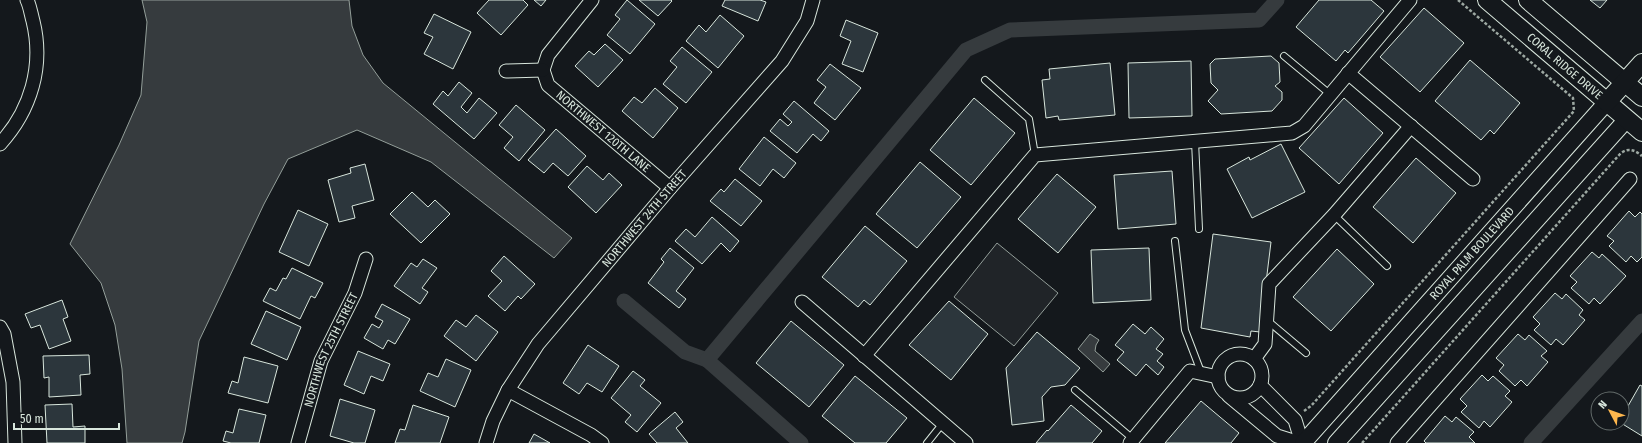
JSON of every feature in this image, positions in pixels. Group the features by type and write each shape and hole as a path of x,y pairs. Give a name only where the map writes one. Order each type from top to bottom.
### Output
{"main road":[{"name":"CORAL RIDGE DRIVE","path":"1487,0 1642,132"},
{"path":"1528,0 1642,97"},
{"name":"ROYAL PALM BOULEVARD","path":"1607,102 1642,63"},
{"path":"1626,119 1642,102"}],"street":[{"path":"0,144 26,108 36,74 37,37 27,0"},
{"path":"506,71 543,70 548,54 592,0"},
{"name":"NORTHWEST 24TH STREET","path":"486,443 493,421 508,390 538,344 670,188 782,62 807,21 813,0"},
{"path":"864,356 1035,155 1292,133 1304,126 1410,0"},
{"name":"NORTHWEST 120TH LANE","path":"543,70 548,85 670,188"},
{"path":"1348,73 1473,179"},
{"name":"ROYAL PALM BOULEVARD","path":"1301,443 1607,102"},
{"path":"1336,443 1626,119"},
{"path":"1254,359 1265,344 1269,284 1334,216 1411,126"},
{"path":"1397,443 1630,179"},
{"name":"NORTHWEST 25TH STREET","path":"298,443 321,361 355,293 366,259"},
{"path":"802,302 966,443"},
{"path":"0,327 4,334 12,382 15,443"},
{"path":"1226,393 1233,397 1241,398 1249,396 1260,385 1261,370 1254,359 1248,355 1233,355 1222,363 1218,370 1219,384 1226,393 1277,436 1301,443"},
{"path":"1131,441 1190,371 1218,377"},
{"path":"1260,385 1295,421 1301,443"},
{"path":"508,390 591,435 602,443"}],"lane":[{"path":"1284,56 1331,94"},
{"path":"985,80 1028,118 1035,155"},
{"path":"1195,141 1199,229"},
{"path":"1334,216 1387,266"},
{"path":"1175,241 1185,330 1201,373"},
{"path":"1266,319 1306,353"},
{"path":"1075,390 1131,441"},
{"path":"927,443 943,423"}],"path":[{"path":"1295,421 1311,406 1574,111 1573,98 1458,0"},
{"path":"1362,443 1620,154 1628,150 1633,150 1642,156"}],"shaded area":[{"path":"142,0 349,0 352,26 363,55 383,83 572,238 554,258 431,162 357,130 288,159 264,204 199,341 182,443 127,443 122,369 115,325 101,283 70,244 119,145 141,95 147,22"},
{"path":"997,243 1058,293 1014,346 954,297"},
{"path":"1090,334 1099,340 1095,351 1110,364 1103,372 1078,349"}],"building":[{"path":"489,0 523,0 528,5 501,35 477,13"},
{"path":"534,0 546,0 541,6"},
{"path":"627,0 655,24 630,54 607,35 620,19 615,15"},
{"path":"639,0 671,0 672,1 658,16"},
{"path":"725,0 760,0 766,2 758,21 722,6"},
{"path":"1319,0 1371,0 1384,11 1348,53 1345,50 1336,61 1296,27"},
{"path":"1590,0 1607,0 1600,8"},
{"path":"1424,8 1464,43 1420,92 1380,57"},
{"path":"434,14 471,32 453,69 424,54 433,37 424,33"},
{"path":"720,15 744,36 718,68 686,41 699,25 706,32"},
{"path":"846,20 878,33 863,72 842,64 851,41 840,36"},
{"path":"605,44 623,60 598,87 575,66 589,51 594,55"},
{"path":"682,47 712,72 686,103 663,84 677,67 670,61"},
{"path":"1271,56 1279,63 1280,82 1275,86 1282,92 1282,100 1272,111 1221,114 1208,101 1218,90 1211,83 1210,64 1215,59"},
{"path":"1470,60 1520,103 1494,134 1490,130 1481,140 1435,101"},
{"path":"1191,61 1192,116 1129,118 1128,63"},
{"path":"1110,63 1115,115 1059,120 1058,116 1046,118 1042,80 1050,79 1049,69"},
{"path":"830,64 861,88 835,120 814,103 826,87 817,80"},
{"path":"459,82 472,93 461,107 467,113 479,98 497,113 474,139 433,104 443,91 448,96"},
{"path":"655,88 678,108 653,138 622,111 634,97 642,103"},
{"path":"974,98 1015,133 971,185 930,150"},
{"path":"1344,98 1383,133 1339,184 1299,148"},
{"path":"794,101 829,131 821,141 813,134 797,153 770,131 780,119 788,126 792,122 783,114"},
{"path":"516,105 545,130 519,161 504,148 513,137 499,125"},
{"path":"556,129 586,156 568,176 553,163 544,173 528,160"},
{"path":"764,137 796,163 784,178 773,169 760,186 739,169"},
{"path":"1281,144 1305,192 1252,218 1227,169 1249,157 1250,160"},
{"path":"1416,158 1456,193 1413,243 1373,207"},
{"path":"920,162 961,197 917,248 876,214"},
{"path":"365,164 374,200 352,206 355,218 339,222 328,180 351,173 350,168"},
{"path":"587,166 603,180 609,173 622,185 596,213 568,187"},
{"path":"1172,171 1176,224 1118,229 1114,175"},
{"path":"1057,174 1096,207 1058,253 1018,219"},
{"path":"735,179 762,201 741,226 710,201 721,189 724,192"},
{"path":"412,192 428,207 435,200 450,214 421,243 390,214"},
{"path":"298,210 328,224 309,266 279,252"},
{"path":"1629,211 1635,217 1640,212 1642,214 1642,257 1637,262 1631,256 1626,262 1609,246 1614,241 1607,236"},
{"path":"712,217 739,241 730,252 721,243 702,264 675,241 686,229 695,237"},
{"path":"865,226 907,261 870,305 864,300 858,307 822,277"},
{"path":"1213,234 1271,242 1260,332 1251,331 1250,337 1201,328"},
{"path":"670,248 694,268 676,291 686,299 679,308 648,283 664,262 661,259"},
{"path":"1149,248 1151,300 1093,303 1091,250"},
{"path":"1337,249 1374,284 1331,331 1293,297"},
{"path":"1592,252 1599,258 1602,254 1626,276 1600,304 1594,298 1589,304 1571,288 1577,282 1570,276"},
{"path":"504,256 535,284 521,299 518,296 505,311 488,296 502,281 491,271"},
{"path":"423,259 437,268 422,288 428,292 420,304 394,286 411,263 417,267"},
{"path":"292,268 323,283 315,298 311,296 300,319 263,301 270,288 276,291 283,278 286,279"},
{"path":"1555,293 1562,299 1566,294 1583,310 1579,315 1585,320 1563,345 1556,339 1551,345 1534,330 1540,324 1533,317"},
{"path":"62,300 68,317 63,319 71,341 49,349 40,325 31,328 25,314"},
{"path":"949,301 988,334 951,380 909,345"},
{"path":"382,304 410,319 395,344 388,340 383,349 364,338 372,324 379,328 383,321 375,317"},
{"path":"266,311 301,327 287,360 251,344"},
{"path":"476,315 498,332 476,361 444,336 456,320 466,327"},
{"path":"791,321 844,365 809,407 756,363"},
{"path":"1133,324 1145,334 1151,327 1164,339 1156,349 1163,354 1157,361 1164,367 1158,375 1146,364 1136,376 1117,360 1124,352 1115,345"},
{"path":"1037,332 1080,368 1065,385 1051,387 1042,397 1044,421 1012,425 1006,368"},
{"path":"1518,334 1525,340 1529,335 1547,351 1541,356 1548,362 1527,386 1521,380 1515,386 1499,371 1504,365 1496,358"},
{"path":"588,345 619,366 602,392 587,383 579,394 563,383"},
{"path":"358,351 390,364 383,381 371,376 364,394 344,385"},
{"path":"89,355 90,374 80,375 81,395 49,397 49,377 44,378 43,356"},
{"path":"244,357 278,366 268,403 228,393 232,381 238,383"},
{"path":"446,359 471,370 455,407 420,391 428,373 438,377"},
{"path":"633,371 645,380 640,386 661,403 637,432 625,422 631,415 611,398"},
{"path":"1482,375 1488,381 1493,376 1510,391 1505,396 1512,402 1490,427 1484,421 1479,428 1461,412 1467,406 1460,399"},
{"path":"855,376 907,418 886,443 855,443 822,416"},
{"path":"1640,385 1642,386 1642,436 1630,429 1630,402"},
{"path":"340,399 375,410 365,443 354,443 330,436"},
{"path":"1201,401 1239,433 1231,443 1165,443"},
{"path":"72,404 73,427 85,426 85,443 47,443 45,405"},
{"path":"413,405 449,417 440,443 395,443 400,429 405,430"},
{"path":"1071,405 1102,431 1092,443 1036,443 1047,430 1048,431"},
{"path":"239,409 266,415 259,443 231,443 223,441 226,431 233,433"},
{"path":"675,412 683,422 676,428 688,443 657,443 649,434"},
{"path":"1445,416 1452,422 1456,417 1474,432 1469,437 1475,443 1426,443 1424,441"},
{"path":"534,434 550,443 529,443"}],"waterway":[{"path":"801,443 707,360 966,50 1010,30 1259,20 1277,0"},
{"path":"624,301 685,352 707,360"},
{"path":"1531,443 1642,321"}]}
